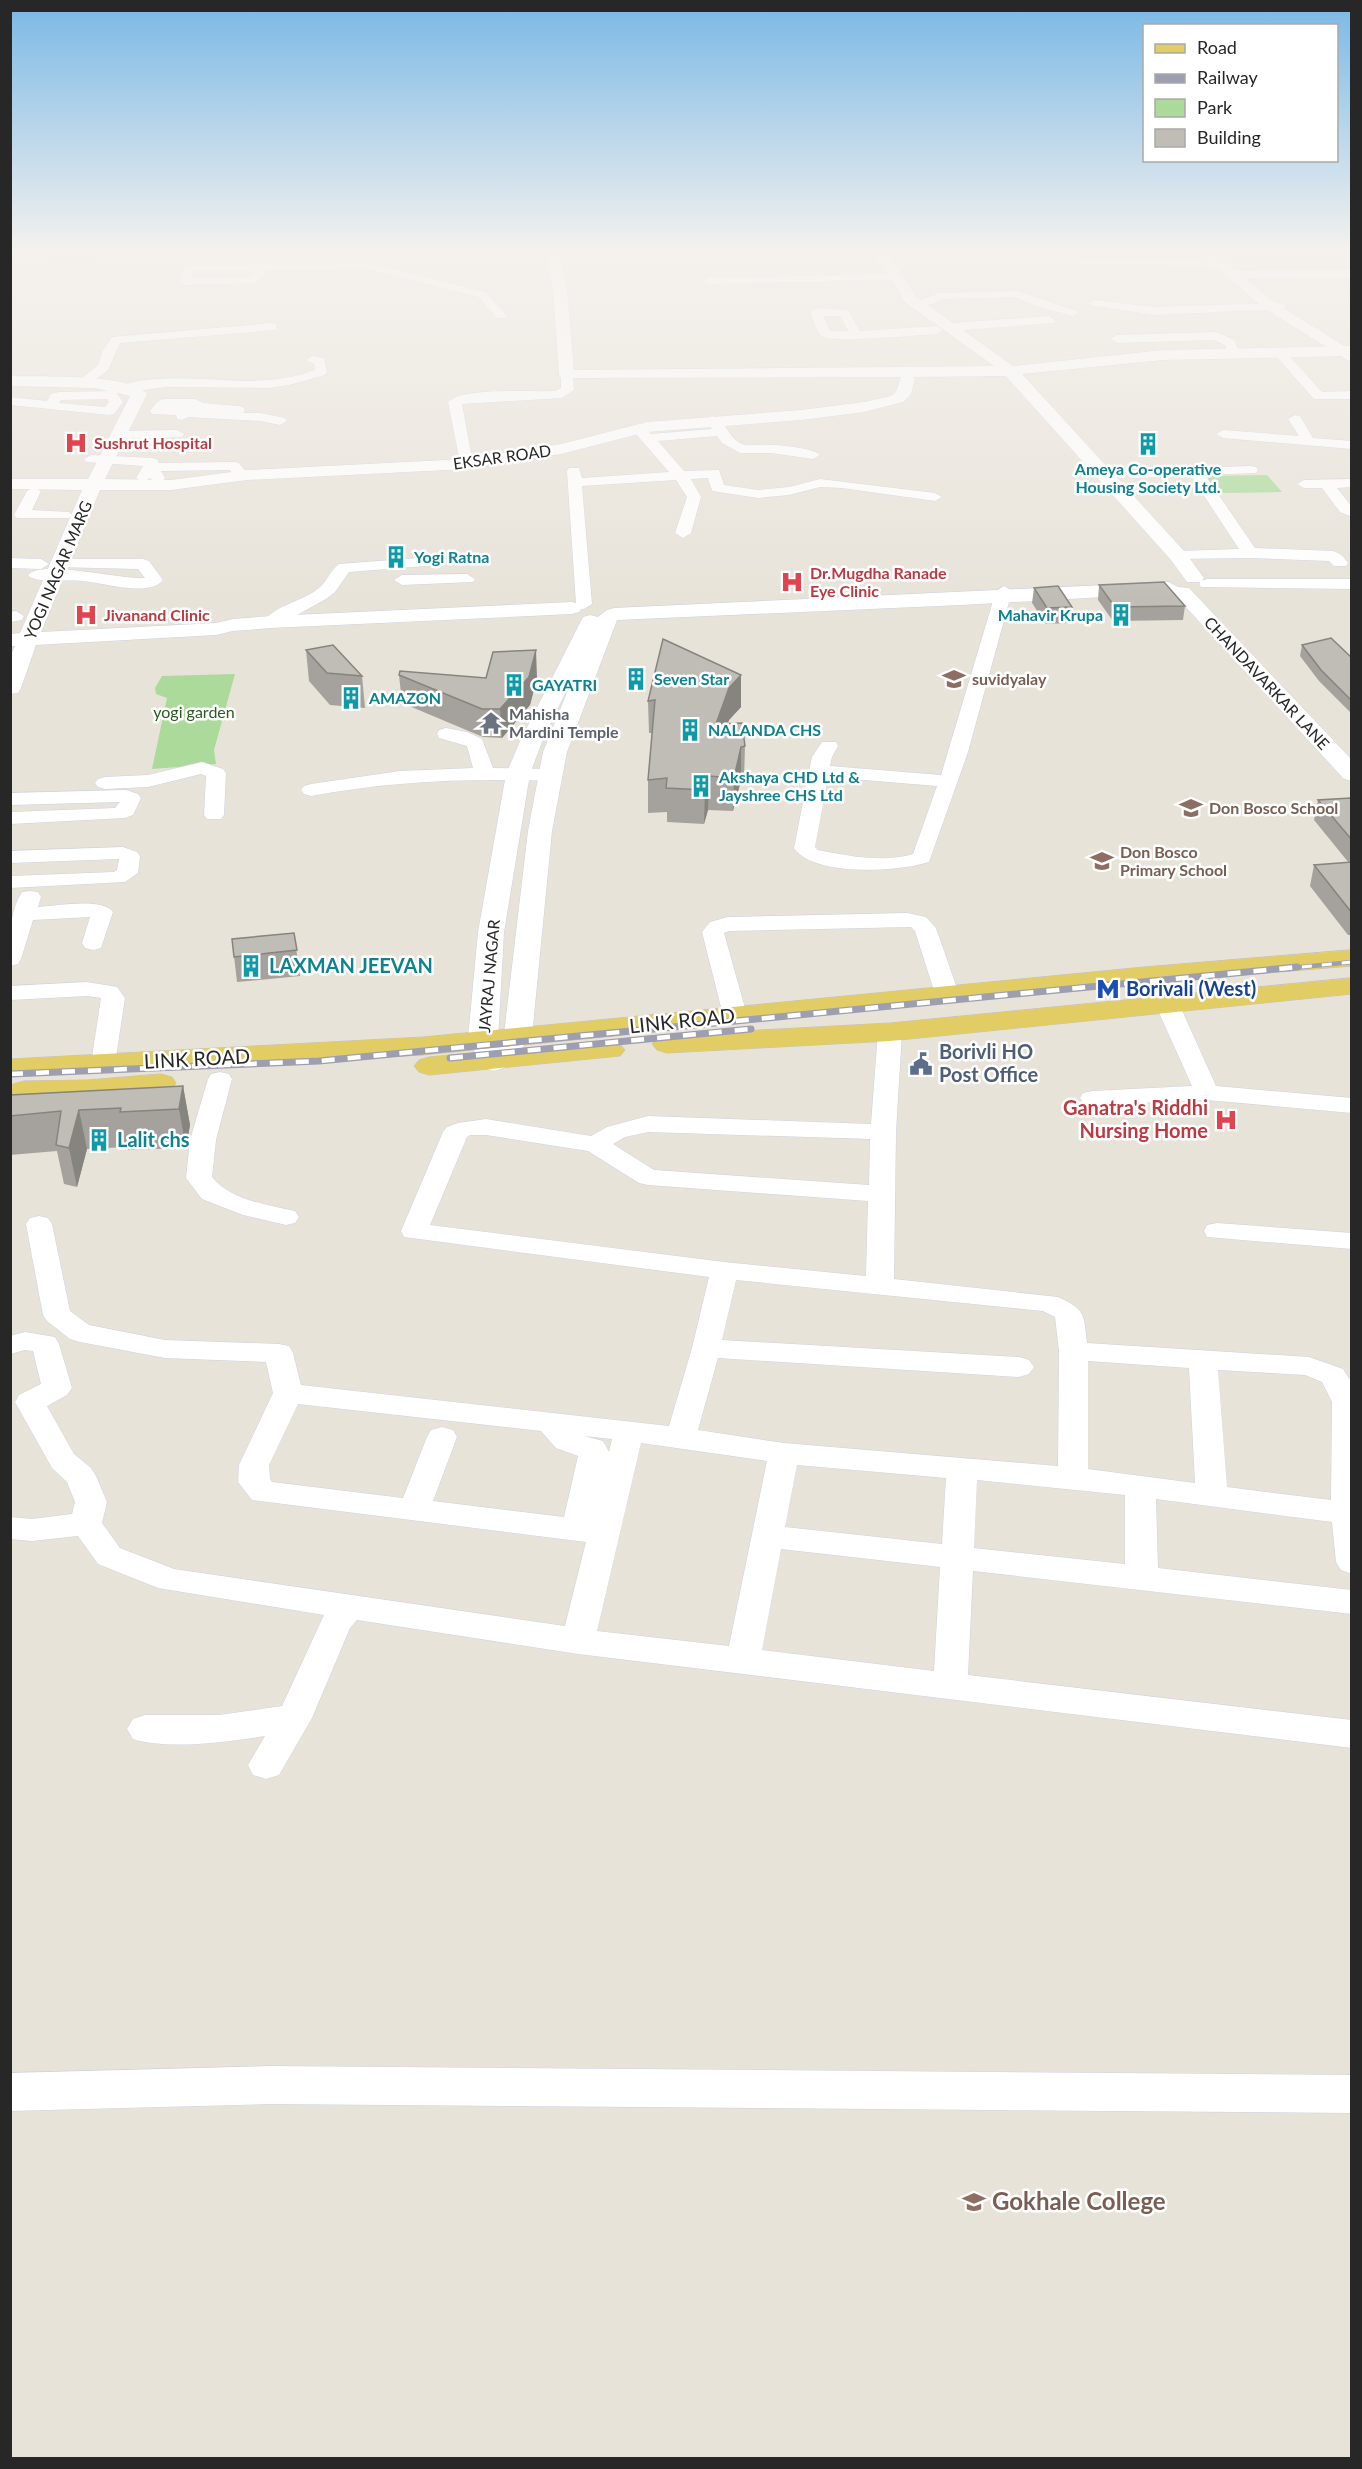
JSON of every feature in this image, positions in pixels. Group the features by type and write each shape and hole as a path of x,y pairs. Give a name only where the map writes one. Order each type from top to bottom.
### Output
{"main road":[{"name":"LINK ROAD","path":"10,1090 87,1089 220,1079 488,1051 518,1036 947,994 1352,958"},
{"name":"LINK ROAD","path":"10,1068 329,1052 488,1051 890,1032 1352,986"}],"street":[{"path":"81,384 101,369"},
{"path":"10,392 14,398 25,398 81,384 129,389 155,384 267,384 313,376 321,372 321,369"},
{"path":"466,464 455,402 466,398 551,401 568,390 567,369"},
{"path":"567,375 907,375 1011,369"},
{"path":"1295,369 1319,396 1352,395"},
{"name":"CHANDAVARKAR LANE","path":"1003,370 1070,461"},
{"name":"CHANDAVARKAR LANE","path":"1003,370 1178,556 1182,583 1352,774"},
{"name":"EKSAR ROAD","path":"10,484 171,485 242,476 466,464 644,434 647,427 716,426 888,403 903,394 907,375"},
{"path":"11,382 39,394"},
{"path":"99,460 120,417 139,394 129,389"},
{"path":"10,408 39,394"},
{"path":"120,417 183,414 234,414 238,410 208,409 197,407 195,403 160,404 157,411 183,414 199,418 247,415 280,421"},
{"path":"99,460 119,435 120,417"},
{"path":"1294,419 1309,442"},
{"path":"716,426 740,449 771,449 813,455"},
{"path":"119,435 177,434"},
{"path":"644,434 679,474 694,496 683,533"},
{"path":"1223,434 1352,445"},
{"path":"99,460 152,462 139,486"},
{"name":"YOGI NAGAR MARG","path":"13,676 32,591 99,460"},
{"path":"158,478 152,468 171,465 181,468 234,466 242,476"},
{"path":"1133,474 1251,470"},
{"path":"1195,471 1250,553"},
{"path":"593,612 583,532 580,480 714,473 717,488 758,494 789,491 820,483 935,497"},
{"path":"1304,484 1352,483"},
{"path":"1327,484 1345,510 1352,513"},
{"path":"34,491 21,515 69,518"},
{"path":"1178,556 1250,553 1333,556 1341,563"},
{"path":"10,562 32,591 232,632 445,617"},
{"path":"271,622 283,612 326,592 338,580 339,571 353,565 431,562"},
{"path":"142,564 155,580 145,583 119,582 93,577 32,591 142,564"},
{"path":"338,580 467,579"},
{"path":"216,629 232,625 271,622 593,612 1004,595 1182,583 1352,584"},
{"name":"CHANDAVARKAR LANE","path":"1182,583 1352,751"},
{"path":"829,746 822,757 804,848 811,855 872,863 896,864 922,858 949,781 977,688 987,645 1004,595"},
{"name":"JAYRAJ NAGAR","path":"488,1051 491,932 518,774 532,739 593,612"},
{"name":"JAYRAJ NAGAR","path":"518,1036 540,831 555,752 593,612"},
{"path":"446,734 475,742 484,774"},
{"path":"11,799 52,791 148,781 202,768 216,773 214,815"},
{"path":"819,771 949,781"},
{"path":"311,790 370,780 484,774 551,775"},
{"path":"10,786 131,798 126,811 118,814 10,818"},
{"path":"10,826 120,822 123,824 118,843 113,845 10,849"},
{"path":"10,857 123,853 130,856 127,873 118,878 10,882"},
{"path":"17,922 116,891"},
{"path":"17,922 102,912 93,943"},
{"path":"735,1015 713,932 718,927 728,924 907,920 918,922 925,928 947,994"},
{"path":"10,993 87,989 109,992 113,998 103,1064"},
{"path":"1168,1006 1207,1093"},
{"path":"880,1285 883,1132 890,1032"},
{"path":"220,1079 203,1140 199,1178 211,1193 252,1209 285,1217"},
{"path":"1092,1098 1207,1093 1352,1106"},
{"path":"595,1144 616,1132 648,1124 883,1132"},
{"path":"882,1194 648,1177 595,1144 486,1127 467,1128 456,1132 414,1231 724,1270 1048,1303 1066,1311 1070,1319 1073,1351 1073,1478"},
{"path":"39,1224 57,1316 80,1333 165,1349 279,1353 288,1393 254,1464 254,1482 263,1492 590,1531"},
{"path":"1217,1231 1352,1241"},
{"path":"680,1439 706,1348 724,1270"},
{"path":"10,1345 25,1341 45,1344 57,1388 30,1402 63,1461 80,1476 91,1502 86,1524 110,1556 170,1580 579,1641 1352,1734"},
{"path":"706,1348 1019,1367"},
{"path":"1073,1351 1309,1366 1333,1376 1347,1402 1347,1513 1352,1562"},
{"path":"1203,1361 1212,1497"},
{"path":"288,1393 629,1431 784,1453 1073,1478 1347,1513"},
{"path":"550,1422 561,1439 573,1445 592,1448 594,1453 590,1531 579,1641"},
{"path":"590,1531 629,1431"},
{"path":"414,1510 442,1437"},
{"path":"743,1659 784,1453"},
{"path":"950,1685 962,1468"},
{"path":"1140,1486 1142,1579"},
{"path":"10,1528 32,1530 86,1524"},
{"path":"768,1536 1352,1602"},
{"path":"266,1765 294,1718 336,1623 349,1606"},
{"path":"145,1729 219,1729 294,1718"},
{"path":"10,2092 270,2085 1352,2094"}],"green space":[{"path":"1267,475 1282,492 1223,493 1218,491 1205,476"},
{"name":"yogi garden","path":"235,674 214,750 216,764 152,769 167,698 156,694 155,688 162,676"}],"building":[{"path":"1164,582 1185,606 1115,607 1099,585"},
{"path":"1058,586 1072,607 1047,608 1034,588"},
{"path":"1331,638 1352,658 1352,701 1321,670 1302,645"},
{"path":"663,639 741,675 729,688 716,724 742,723 745,746 741,747 734,778 709,776 705,790 666,788 667,778 648,780 655,700 648,701"},
{"path":"333,645 362,676 327,673 306,650"},
{"path":"536,650 529,677 500,709 482,709 399,675 400,671 486,678 493,652"},
{"path":"1352,799 1352,840 1318,800"},
{"path":"1352,862 1352,913 1314,865"},
{"path":"294,933 297,950 234,957 232,939"},
{"path":"183,1086 179,1109 120,1112 121,1108 79,1110 69,1148 56,1145 61,1111 10,1116 10,1095"}],"railway":[{"path":"1282,969 1352,962"},
{"path":"10,1074 319,1061 1297,967"},
{"path":"450,1058 751,1029"}],"place":[{"name":"Sushrut Hospital","path":"76,443"},
{"name":"Ameya Co-operative Housing Society Ltd.","path":"1148,444"},
{"name":"Yogi Ratna","path":"396,557"},
{"name":"Dr.Mugdha Ranade Eye Clinic","path":"792,582"},
{"name":"Jivanand Clinic","path":"86,615"},
{"name":"Mahavir Krupa","path":"1121,615"},
{"name":"Seven Star","path":"636,679"},
{"name":"suvidyalay","path":"954,679"},
{"name":"GAYATRI","path":"514,685"},
{"name":"AMAZON","path":"351,698"},
{"name":"Mahisha Mardini Temple","path":"491,723"},
{"name":"NALANDA CHS","path":"690,730"},
{"name":"Akshaya CHD Ltd & Jayshree CHS Ltd","path":"701,786"},
{"name":"Don Bosco School","path":"1191,808"},
{"name":"Don Bosco Primary School","path":"1102,861"},
{"name":"LAXMAN JEEVAN","path":"251,966"},
{"name":"Borivali (West)","path":"1108,989"},
{"name":"Borivli HO Post Office","path":"921,1064"},
{"name":"Ganatra's Riddhi Nursing Home","path":"1226,1120"},
{"name":"Lalit chs","path":"99,1140"},
{"name":"Gokhale College","path":"974,2202"}]}
